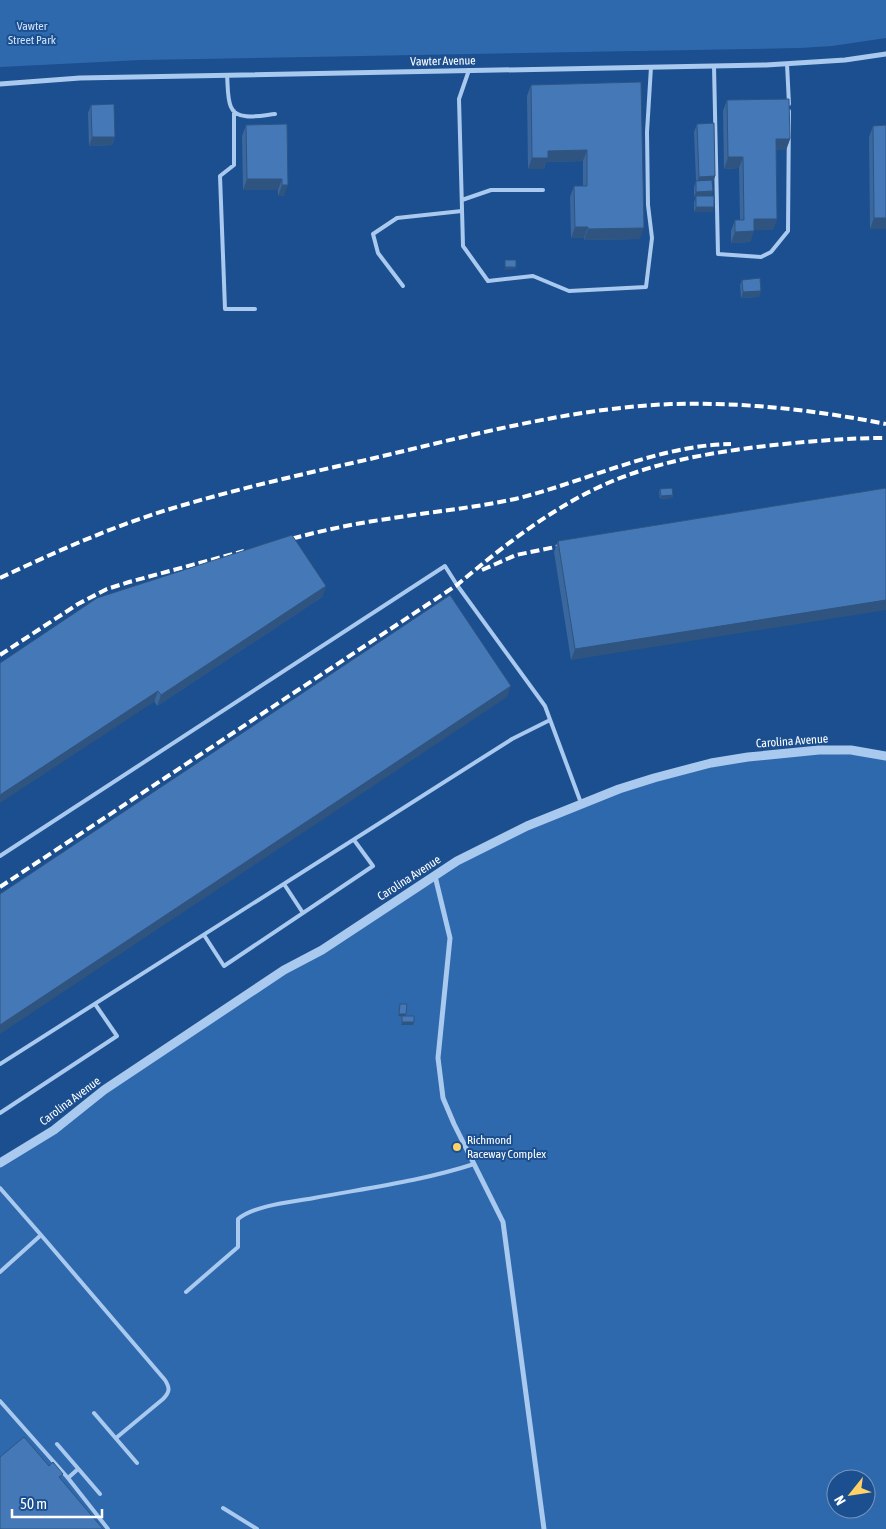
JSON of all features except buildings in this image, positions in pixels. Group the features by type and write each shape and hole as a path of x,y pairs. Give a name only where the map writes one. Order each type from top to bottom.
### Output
{"street":[{"name":"Vawter Avenue","path":"0,84 80,78 787,64 845,60 886,54"},
{"name":"Carolina Avenue","path":"0,1163 54,1130 104,1090 284,970 322,950 477,850 527,826 581,803 654,778 711,763 748,757 819,750 851,750 886,756"},
{"path":"435,876 450,938 438,1058 443,1098 503,1222 544,1529"}],"lane":[{"path":"714,66 718,254 761,257 771,252 788,231 790,136 787,64"},
{"path":"469,70 459,99 463,246 488,281 533,276 570,291 646,287 652,238 648,205 647,132 650,67"},
{"path":"227,75 231,107 234,111 243,116 275,114"},
{"path":"234,111 234,165 220,176 225,309 255,309"},
{"path":"462,200 491,190 543,190"},
{"path":"403,286 378,253 373,234 397,218 462,211"},
{"path":"0,856 445,566 545,706 581,803"},
{"path":"0,1064 512,739 550,720"},
{"path":"204,934 224,966 373,866 354,840"},
{"path":"284,884 303,913"},
{"path":"0,1113 117,1036 95,1004"},
{"path":"186,1292 238,1247 238,1219 246,1213 282,1204 445,1173 474,1164"},
{"path":"0,1188 169,1387 169,1393 163,1399 116,1438"},
{"path":"0,1272 41,1235"},
{"path":"0,1401 68,1478 108,1529"},
{"path":"94,1412 137,1463"},
{"path":"57,1444 100,1494"},
{"path":"68,1478 78,1469"},
{"path":"223,1508 257,1529"}],"green space":[{"name":"Vawter Street Park","path":"0,0 886,0 886,38 832,46 800,48 141,60 0,67"},
{"name":"Richmond Raceway Complex","path":"789,752 886,756 886,1529 0,1529 0,1163 104,1090 477,850 654,778"}],"railway":[{"path":"0,578 62,549 105,532 148,516 195,502 295,476 558,417 596,411 672,404 726,404 779,408 886,424"},
{"path":"0,887 457,585 541,520 597,488 655,466 716,453 805,442 886,438"},
{"path":"280,542 360,523 515,499 649,457 704,446 731,444"},
{"path":"482,570 516,555 570,544"},
{"path":"0,655 78,604 107,589 244,551"}],"place":[{"name":"Richmond Raceway Complex","path":"457,1147"}]}
